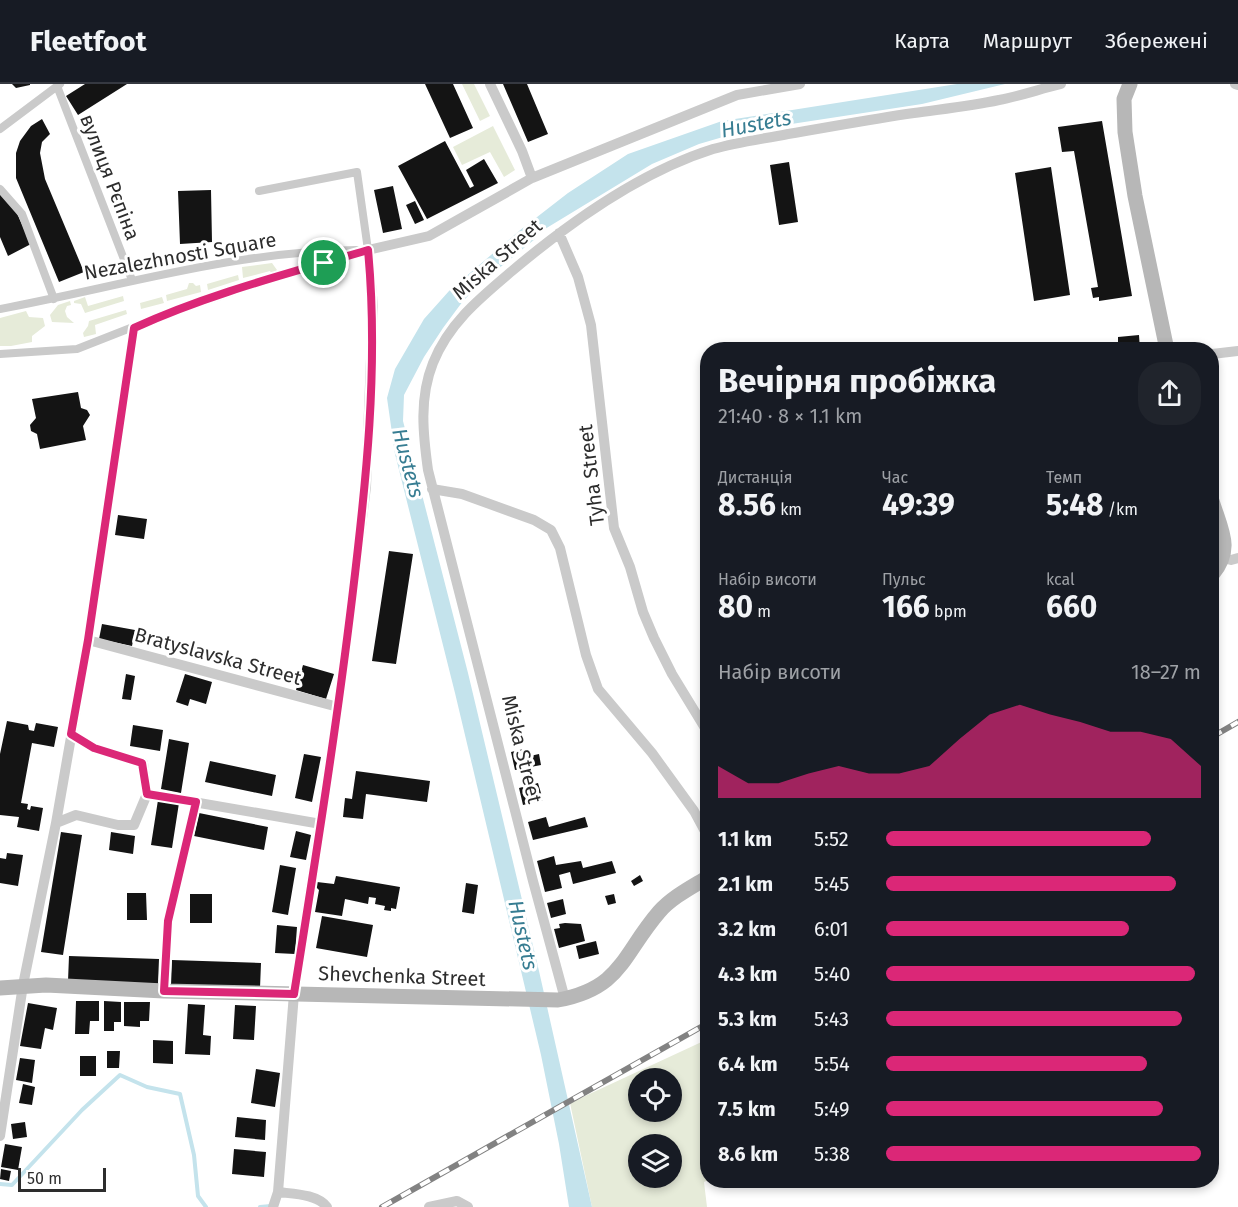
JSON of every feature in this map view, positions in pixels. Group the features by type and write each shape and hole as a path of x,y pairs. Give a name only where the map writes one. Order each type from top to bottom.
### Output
{"main road":[{"path":"1125,86 1125,132 1150,273 1165,342"},
{"path":"1219,524 1231,558 1219,569"},
{"name":"Shevchenka Street","path":"0,988 23,985 164,991 508,1000 558,999 591,991 605,983 664,907 700,882"}],"street":[{"path":"490,84 522,151 532,178"},
{"name":"Nezalezhnosti Square","path":"0,354 77,349 161,316 280,276 368,250 429,236 532,178 737,94 797,84"},
{"name":"Miska Street","path":"558,999 536,892 428,470 422,423 429,375 441,347 458,320 472,305 559,233 643,180 712,150 747,141 821,128 1000,100 1061,84"},
{"path":"0,129 58,85"},
{"name":"вулиця Рєпіна","path":"58,85 132,280"},
{"path":"259,191 357,172 373,307 366,487 338,707 294,994 276,1201 311,1197 324,1203 327,1207"},
{"path":"0,189 22,214 54,299"},
{"name":"Tyha Street","path":"559,233 581,286 591,325 614,528 654,638 700,721"},
{"name":"Nezalezhnosti Square","path":"0,309 54,299 132,280 237,261 321,250 368,250"},
{"path":"0,1136 23,985 56,823 88,640 134,328"},
{"path":"1219,353 1238,351"},
{"path":"432,489 462,494 534,520 551,530 561,549 586,655 598,689 652,753 700,823"},
{"name":"Bratyslavska Street","path":"88,640 338,707"},
{"path":"56,823 76,815 118,825 134,825 147,794 142,763 94,748 71,734"},
{"path":"147,794 321,824"},
{"path":"164,991 168,921 196,802"},
{"path":"429,1207 457,1201 468,1207"}],"green space":[{"path":"462,84 474,84 490,116 480,121"},
{"path":"493,126 515,170 504,177 490,152 462,165 453,147"},
{"path":"272,263 277,270 274,274 272,275 270,271 243,278 242,267"},
{"path":"238,275 239,280 208,290 207,284"},
{"path":"189,283 200,285 201,292 167,301 166,295 187,289"},
{"path":"123,296 124,301 85,313 81,304 74,303 85,297 88,306"},
{"path":"162,297 164,303 141,309 140,303"},
{"path":"70,301 71,305 67,306 65,311 67,317 74,323 52,322 50,315 58,305"},
{"path":"126,310 127,314 95,325 96,334 84,337 83,333 89,321"},
{"path":"26,311 29,317 43,318 45,326 32,336 32,342 0,346 0,318"},
{"path":"700,1043 700,1188 705,1188 707,1207 592,1207 570,1103 628,1076 628,1122 682,1122 682,1068 645,1068"}],"water":[{"name":"Hustets","path":"957,84 1005,84 922,104 740,132 699,144 652,164 540,232 535,239 482,282 463,301 443,328 424,357 404,395 403,421 468,673 592,1207 569,1207 541,1055 455,693 395,454 387,398 395,369 424,319 449,291 519,231 568,193 628,154 722,121"}],"building":[{"path":"12,84 30,84 30,85 16,88"},
{"path":"85,84 127,84 78,115 66,96"},
{"path":"425,84 453,84 473,128 450,138"},
{"path":"503,84 527,84 548,134 528,142"},
{"path":"42,119 50,134 42,142 40,153 45,179 84,272 59,282 16,178 16,153 20,141 31,126"},
{"path":"1102,121 1132,296 1099,301 1099,297 1093,298 1091,288 1098,287 1074,151 1062,152 1058,127"},
{"path":"445,141 470,188 474,186 466,170 484,159 498,183 427,219 398,166"},
{"path":"789,162 798,222 779,225 770,165"},
{"path":"1051,167 1070,295 1034,301 1015,173"},
{"path":"393,186 402,229 383,233 374,190"},
{"path":"211,190 212,242 180,244 178,191"},
{"path":"0,192 14,207 31,244 8,256 0,237"},
{"path":"415,201 424,220 415,224 406,205"},
{"path":"1139,335 1139,342 1118,342 1118,337"},
{"path":"78,392 81,408 87,410 90,415 83,426 86,440 40,449 37,434 31,431 30,425 36,418 32,399"},
{"path":"118,515 147,519 144,539 115,535"},
{"path":"389,551 413,554 396,664 372,661"},
{"path":"102,624 135,630 132,646 99,639"},
{"path":"303,665 334,674 326,699 296,690"},
{"path":"126,674 135,676 131,700 122,699"},
{"path":"185,674 212,682 206,704 190,699 188,706 176,702"},
{"path":"7,721 28,725 29,730 34,731 36,723 58,727 54,747 32,743 21,803 28,804 27,809 30,810 31,806 43,808 39,831 17,827 19,817 0,815 0,754"},
{"path":"133,725 163,730 160,751 130,746"},
{"path":"169,739 189,743 181,793 161,789"},
{"path":"528,748 530,756 539,754 541,765 515,770 511,752"},
{"path":"304,754 321,757 312,802 295,798"},
{"path":"210,761 276,775 272,796 205,782"},
{"path":"356,771 430,781 427,802 366,794 363,819 343,817 345,798 352,799"},
{"path":"538,783 543,800 523,805 519,788"},
{"path":"158,800 179,803 172,848 151,845"},
{"path":"199,813 268,827 264,850 194,836"},
{"path":"546,817 549,827 585,817 588,827 533,840 528,822"},
{"path":"296,831 311,835 306,860 290,857"},
{"path":"61,832 82,835 63,955 41,952"},
{"path":"111,832 135,836 133,854 109,850"},
{"path":"7,853 23,855 18,886 0,883 0,858 6,859"},
{"path":"554,856 556,865 581,861 583,868 612,861 616,873 573,884 570,872 559,875 562,888 545,892 537,861"},
{"path":"280,865 296,868 288,915 272,912"},
{"path":"640,875 643,881 634,886 631,881"},
{"path":"336,876 400,887 396,909 384,910 385,906 375,904 376,898 369,897 368,904 345,899 342,916 315,912 319,890 316,887 317,882 334,884"},
{"path":"466,883 478,885 474,914 462,912"},
{"path":"127,893 146,893 147,920 127,920"},
{"path":"190,894 212,894 212,923 190,923"},
{"path":"614,894 616,903 608,905 605,896"},
{"path":"563,899 566,914 551,918 547,903"},
{"path":"322,916 373,925 367,957 316,948"},
{"path":"559,924 581,924 585,941 559,948 554,929 560,928"},
{"path":"277,925 297,927 295,954 275,953"},
{"path":"596,941 599,954 579,959 576,946"},
{"path":"69,956 159,959 158,984 68,981"},
{"path":"172,960 261,963 260,988 171,985"},
{"path":"76,1001 99,1001 99,1021 90,1021 89,1034 75,1034"},
{"path":"104,1001 121,1002 121,1022 114,1022 114,1031 104,1031"},
{"path":"124,1002 150,1002 149,1021 140,1021 140,1027 124,1026"},
{"path":"28,1003 57,1008 53,1030 45,1028 41,1049 20,1046"},
{"path":"188,1004 205,1005 203,1035 211,1036 210,1055 185,1054"},
{"path":"235,1005 256,1006 254,1040 233,1039"},
{"path":"153,1040 173,1041 173,1064 153,1063"},
{"path":"107,1051 120,1051 119,1068 107,1068"},
{"path":"80,1056 96,1056 96,1076 80,1076"},
{"path":"20,1058 35,1060 32,1083 16,1080"},
{"path":"256,1069 280,1073 275,1107 251,1103"},
{"path":"23,1084 35,1087 32,1105 19,1103"},
{"path":"237,1117 266,1120 265,1140 235,1137"},
{"path":"25,1122 27,1137 13,1139 11,1124"},
{"path":"5,1144 22,1147 18,1170 1,1167"},
{"path":"234,1149 266,1152 264,1177 232,1174"},
{"path":"1,1169 11,1171 9,1181 0,1179"}],"waterway":[{"path":"0,1184 12,1185 82,1110 120,1075 147,1087 180,1094 194,1155 198,1196 206,1207"},
{"path":"260,1207 271,1206"}],"railway":[{"path":"1219,733 1238,722"},
{"path":"382,1207 700,1028"}],"route":[{"path":"368,250 373,307 366,487 338,707 294,994 164,991 168,921 196,802 147,794 142,763 94,748 71,734 88,640 134,328 161,316 324,263 368,250"}]}
